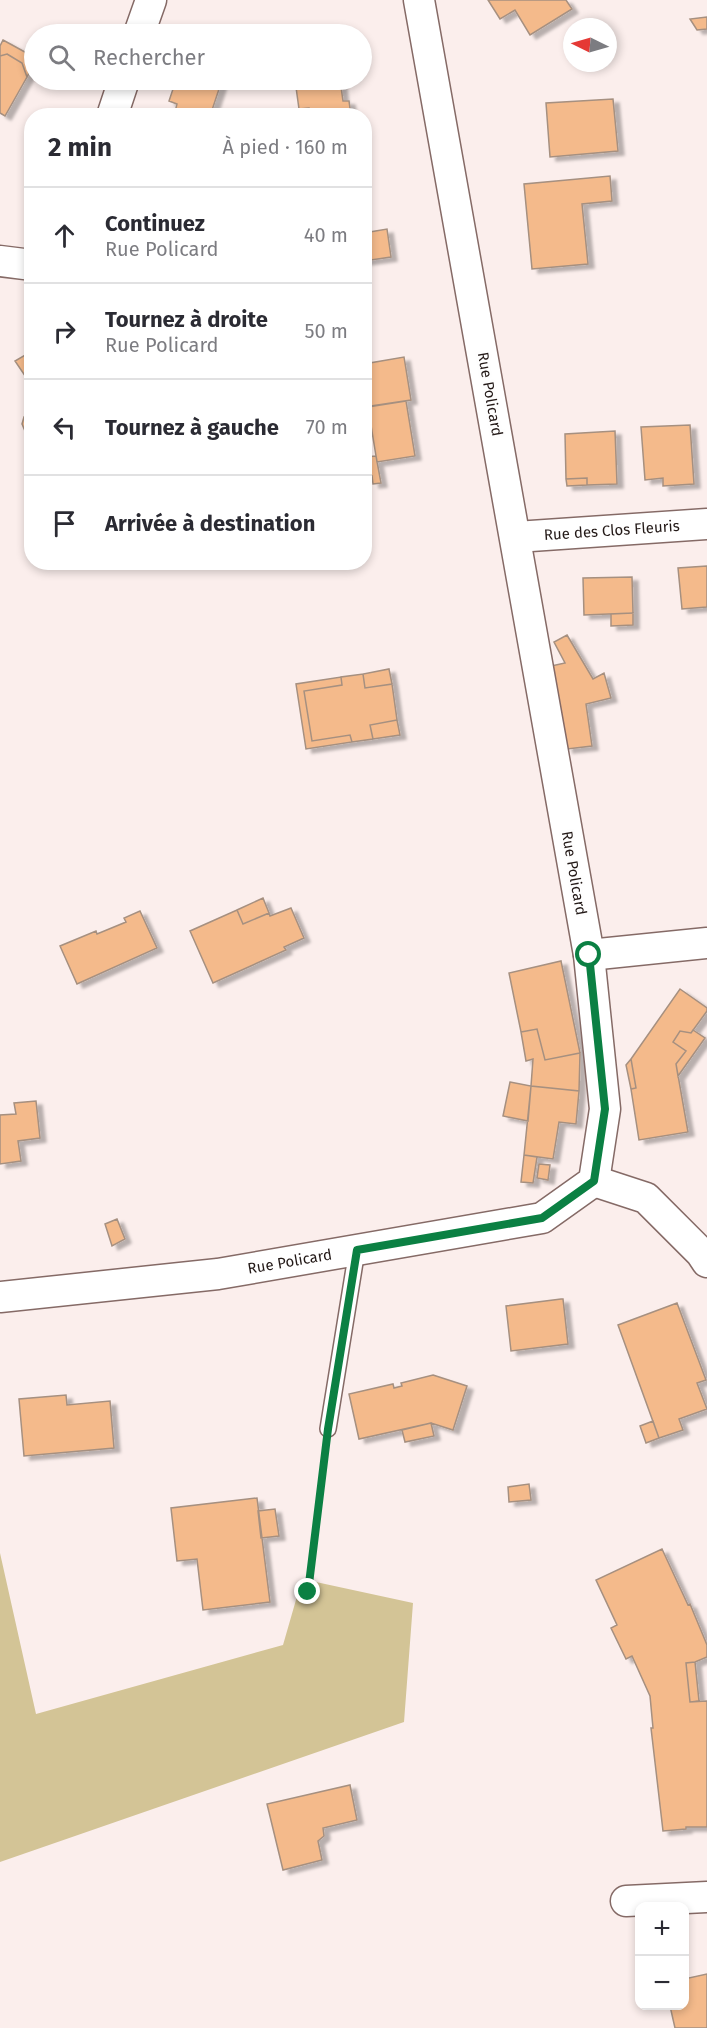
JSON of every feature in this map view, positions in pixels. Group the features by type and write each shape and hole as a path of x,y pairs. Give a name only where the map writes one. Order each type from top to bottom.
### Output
{"street":[{"path":"143,24 151,0"},
{"name":"Rue Policard","path":"0,1297 218,1274 542,1218 594,1181 605,1109 589,955 419,0"},
{"path":"115,108 121,90"},
{"path":"0,261 24,264"},
{"name":"Rue des Clos Fleuris","path":"516,537 707,524"},
{"path":"589,955 707,943"},
{"path":"594,1181 646,1198 701,1253 707,1262"},
{"path":"626,1901 707,1897"}],"lane":[{"path":"328,1429 357,1250"}],"path":[{"path":"308,1592 328,1429"}],"shaded area":[{"path":"0,1553 36,1714 283,1645 302,1579 413,1603 404,1722 0,1862"}],"building":[{"path":"488,0 566,0 572,9 530,35 515,10 500,19"},
{"path":"707,17 707,29 697,30 690,19"},
{"path":"3,40 24,52 24,69 22,63 7,54 0,56 0,46"},
{"path":"7,54 22,63 24,69 24,82 5,116 0,113 0,56"},
{"path":"173,90 219,90 213,108 176,108 177,104 169,101"},
{"path":"296,90 341,90 343,101 349,101 350,108 309,108 299,108"},
{"path":"613,99 618,151 550,157 546,103"},
{"path":"610,176 612,201 582,204 588,264 532,269 524,184"},
{"path":"387,229 391,257 372,260 372,232"},
{"path":"24,356 24,374 15,361"},
{"path":"404,357 411,400 372,406 372,363"},
{"path":"406,401 415,456 377,462 372,431 372,406"},
{"path":"690,425 694,484 663,486 663,478 645,480 641,427"},
{"path":"615,431 617,484 587,485 587,478 566,479 565,434"},
{"path":"372,456 376,456 381,483 373,484"},
{"path":"587,478 587,485 567,486 566,479"},
{"path":"707,566 707,607 682,609 678,568"},
{"path":"632,577 633,613 584,615 583,578"},
{"path":"633,613 633,625 611,626 611,614"},
{"path":"567,635 593,679 604,673 611,698 586,704 592,746 567,749 551,666 565,663 554,642"},
{"path":"389,669 392,684 365,688 363,674"},
{"path":"363,674 365,688 392,684 397,720 370,725 373,739 352,742 350,735 312,741 304,691 342,685 341,677"},
{"path":"341,677 342,685 304,691 312,741 350,735 352,742 306,749 296,684"},
{"path":"397,720 400,735 373,739 370,725"},
{"path":"263,898 269,913 243,924 237,910"},
{"path":"291,908 304,938 284,947 286,950 213,983 190,931 237,910 243,924 269,913 270,916"},
{"path":"140,911 157,948 77,984 60,946 126,922 124,918"},
{"path":"561,961 580,1053 545,1060 537,1029 521,1032 509,973"},
{"path":"680,989 707,1008 691,1033 680,1031 673,1042 686,1051 676,1064 688,1132 639,1140 631,1089 636,1088 631,1059"},
{"path":"537,1029 545,1060 580,1053 579,1091 531,1086 533,1059 526,1061 521,1032"},
{"path":"693,1030 705,1038 678,1076 676,1064 686,1051 673,1042 680,1031 691,1033"},
{"path":"631,1059 636,1088 631,1089 626,1065"},
{"path":"510,1082 531,1086 528,1121 503,1116"},
{"path":"531,1086 579,1091 576,1124 559,1122 553,1159 524,1155"},
{"path":"36,1101 40,1138 18,1141 21,1161 0,1164 0,1115 16,1114 14,1103"},
{"path":"524,1155 537,1157 533,1183 521,1182"},
{"path":"539,1164 550,1165 548,1180 537,1178"},
{"path":"117,1219 125,1239 112,1246 105,1224"},
{"path":"563,1299 568,1344 511,1351 506,1306"},
{"path":"677,1303 706,1380 697,1383 707,1409 679,1419 683,1430 659,1438 618,1325"},
{"path":"433,1375 467,1386 453,1430 431,1423 359,1439 349,1394 393,1384 394,1388 402,1386 401,1383"},
{"path":"66,1395 67,1405 110,1401 114,1448 24,1456 19,1399"},
{"path":"653,1421 659,1438 646,1443 640,1426"},
{"path":"431,1423 434,1436 405,1442 402,1430"},
{"path":"529,1484 531,1500 509,1502 508,1487"},
{"path":"257,1498 270,1602 203,1610 197,1559 177,1561 171,1508"},
{"path":"275,1509 279,1536 261,1538 258,1511"},
{"path":"662,1549 688,1605 690,1604 707,1645 707,1657 686,1663 690,1702 707,1701 707,1827 686,1827 686,1829 663,1831 651,1728 653,1728 650,1696 632,1656 626,1659 611,1628 617,1625 596,1580"},
{"path":"695,1662 699,1701 690,1702 686,1663"},
{"path":"350,1785 357,1820 323,1828 324,1836 318,1841 322,1860 283,1870 267,1804"},
{"path":"707,1974 707,2028 675,2028 671,2010 689,2010 689,1978"}],"route":[{"path":"308,1592 328,1429 357,1250 542,1218 594,1181 605,1109 589,955"}]}
